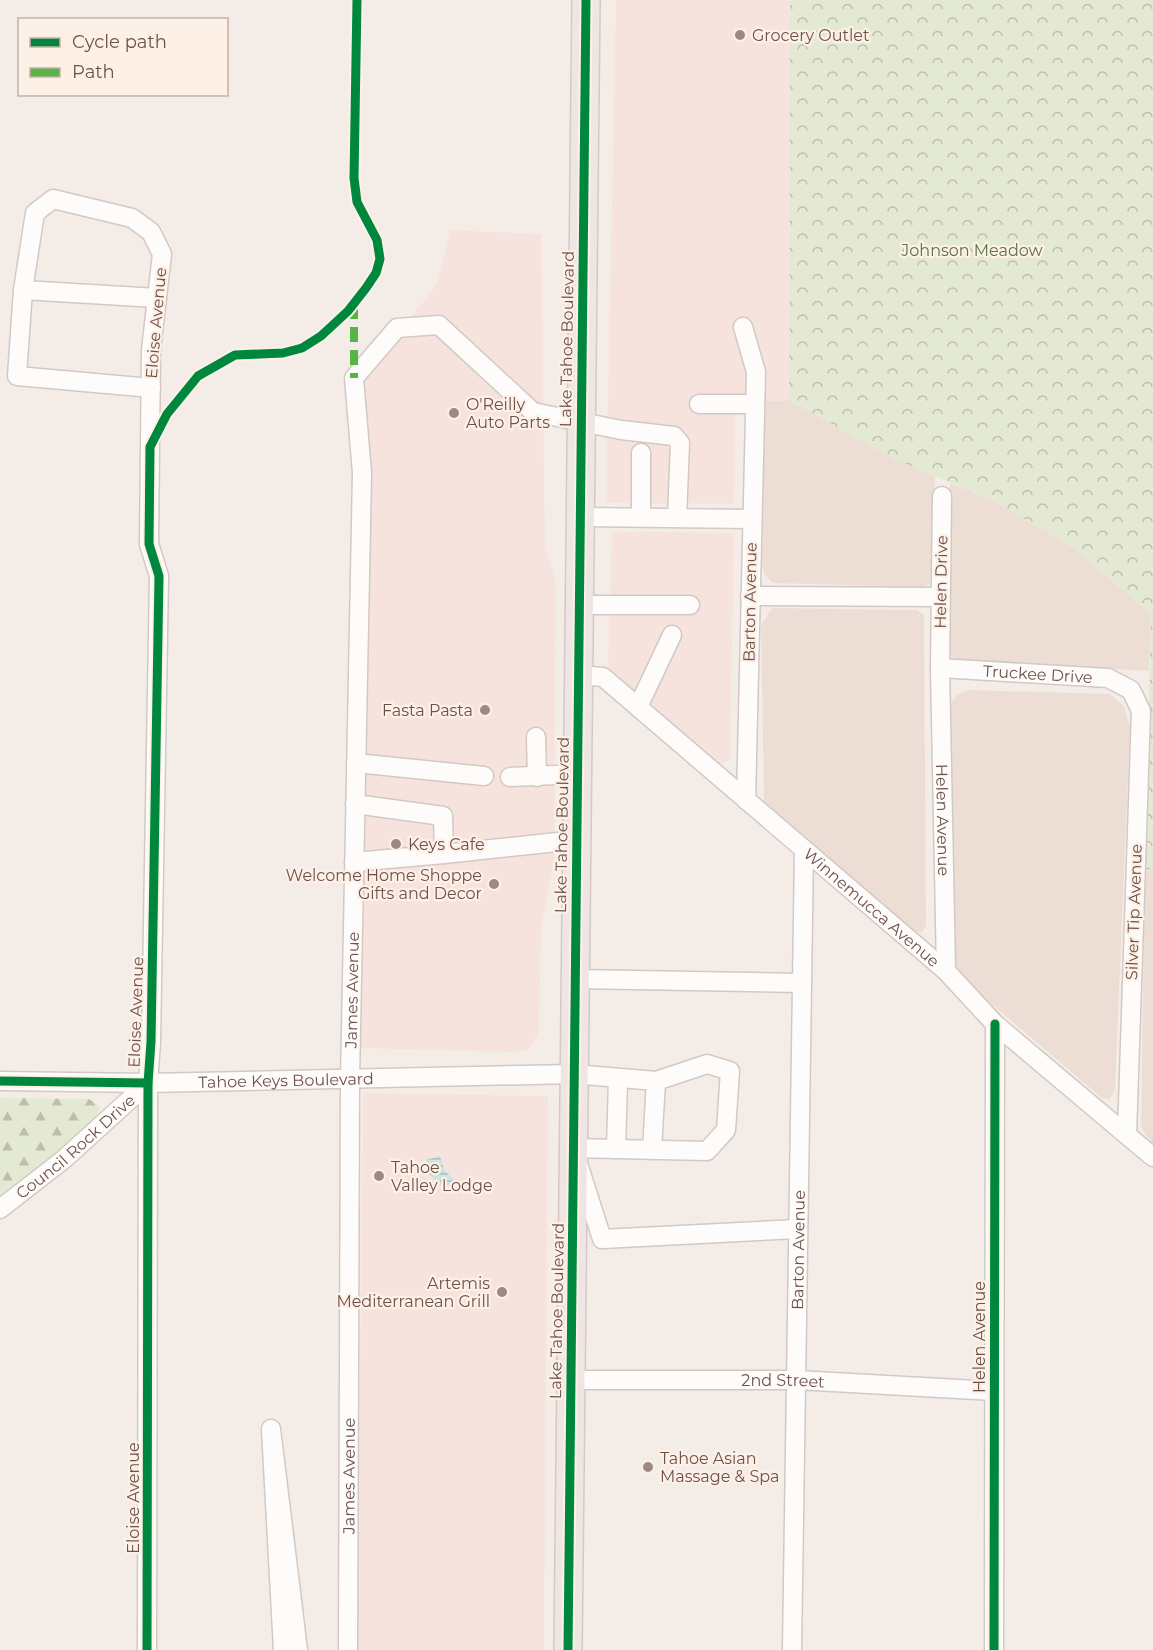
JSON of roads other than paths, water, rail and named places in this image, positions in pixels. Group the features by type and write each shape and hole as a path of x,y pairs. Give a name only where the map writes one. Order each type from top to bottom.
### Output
{"highway":[{"name":"Lake Tahoe Boulevard","path":"568,1650 586,0"}],"street":[{"name":"Eloise Avenue","path":"23,290 35,213 53,199 132,218 151,232 162,254 151,350 150,544 159,576 152,1042 148,1083 147,1650"},
{"path":"151,388 17,376 23,290 157,298"},
{"name":"James Avenue","path":"348,1650 350,1080 362,473 354,378 397,328 439,325 533,412 621,430 674,436 680,443 677,518"},
{"name":"Barton Avenue","path":"742,327 756,372 746,800"},
{"path":"699,404 755,404"},
{"path":"641,453 641,517"},
{"name":"Helen Drive","path":"940,668 942,496"},
{"path":"581,517 751,519"},
{"path":"750,597 940,597"},
{"path":"580,605 690,605"},
{"path":"638,707 672,635"},
{"name":"Truckee Drive","path":"940,668 1108,678 1131,690"},
{"name":"Helen Avenue","path":"940,668 946,971"},
{"name":"Winnemucca Avenue","path":"579,675 603,677 946,971 995,1024 1153,1157"},
{"name":"Silver Tip Avenue","path":"1127,1135 1141,711 1131,690"},
{"path":"536,737 537,777"},
{"path":"356,763 484,776"},
{"path":"510,777 577,774"},
{"path":"355,804 443,816 444,854"},
{"path":"354,862 576,840"},
{"name":"Barton Avenue","path":"792,1650 804,851"},
{"path":"575,979 802,983"},
{"name":"Helen Avenue","path":"994,1650 995,1024"},
{"path":"652,1150 656,1081 707,1064 730,1071 726,1130 707,1151 652,1150 573,1148 602,1239 798,1229"},
{"name":"Tahoe Keys Boulevard","path":"0,1081 148,1083 573,1074 656,1081"},
{"path":"616,1149 618,1079"},
{"name":"Council Rock Drive","path":"0,1209 72,1153 148,1083"},
{"name":"2nd Street","path":"571,1380 797,1380 994,1391"},
{"path":"284,1650 271,1429 299,1650"}],"water":[{"path":"440,1156 444,1170 454,1180 444,1189 429,1174 426,1160"}],"place":[{"name":"Grocery Outlet","path":"740,35"},
{"name":"O'Reilly Auto Parts","path":"454,413"},
{"name":"Fasta Pasta","path":"485,710"},
{"name":"Keys Cafe","path":"396,844"},
{"name":"Welcome Home Shoppe Gifts and Decor","path":"494,884"},
{"name":"Tahoe Valley Lodge","path":"379,1176"},
{"name":"Artemis Mediterranean Grill","path":"502,1292"},
{"name":"Tahoe Asian Massage & Spa","path":"648,1467"}],"park label":[{"name":"Johnson Meadow","path":"972,250"}]}
